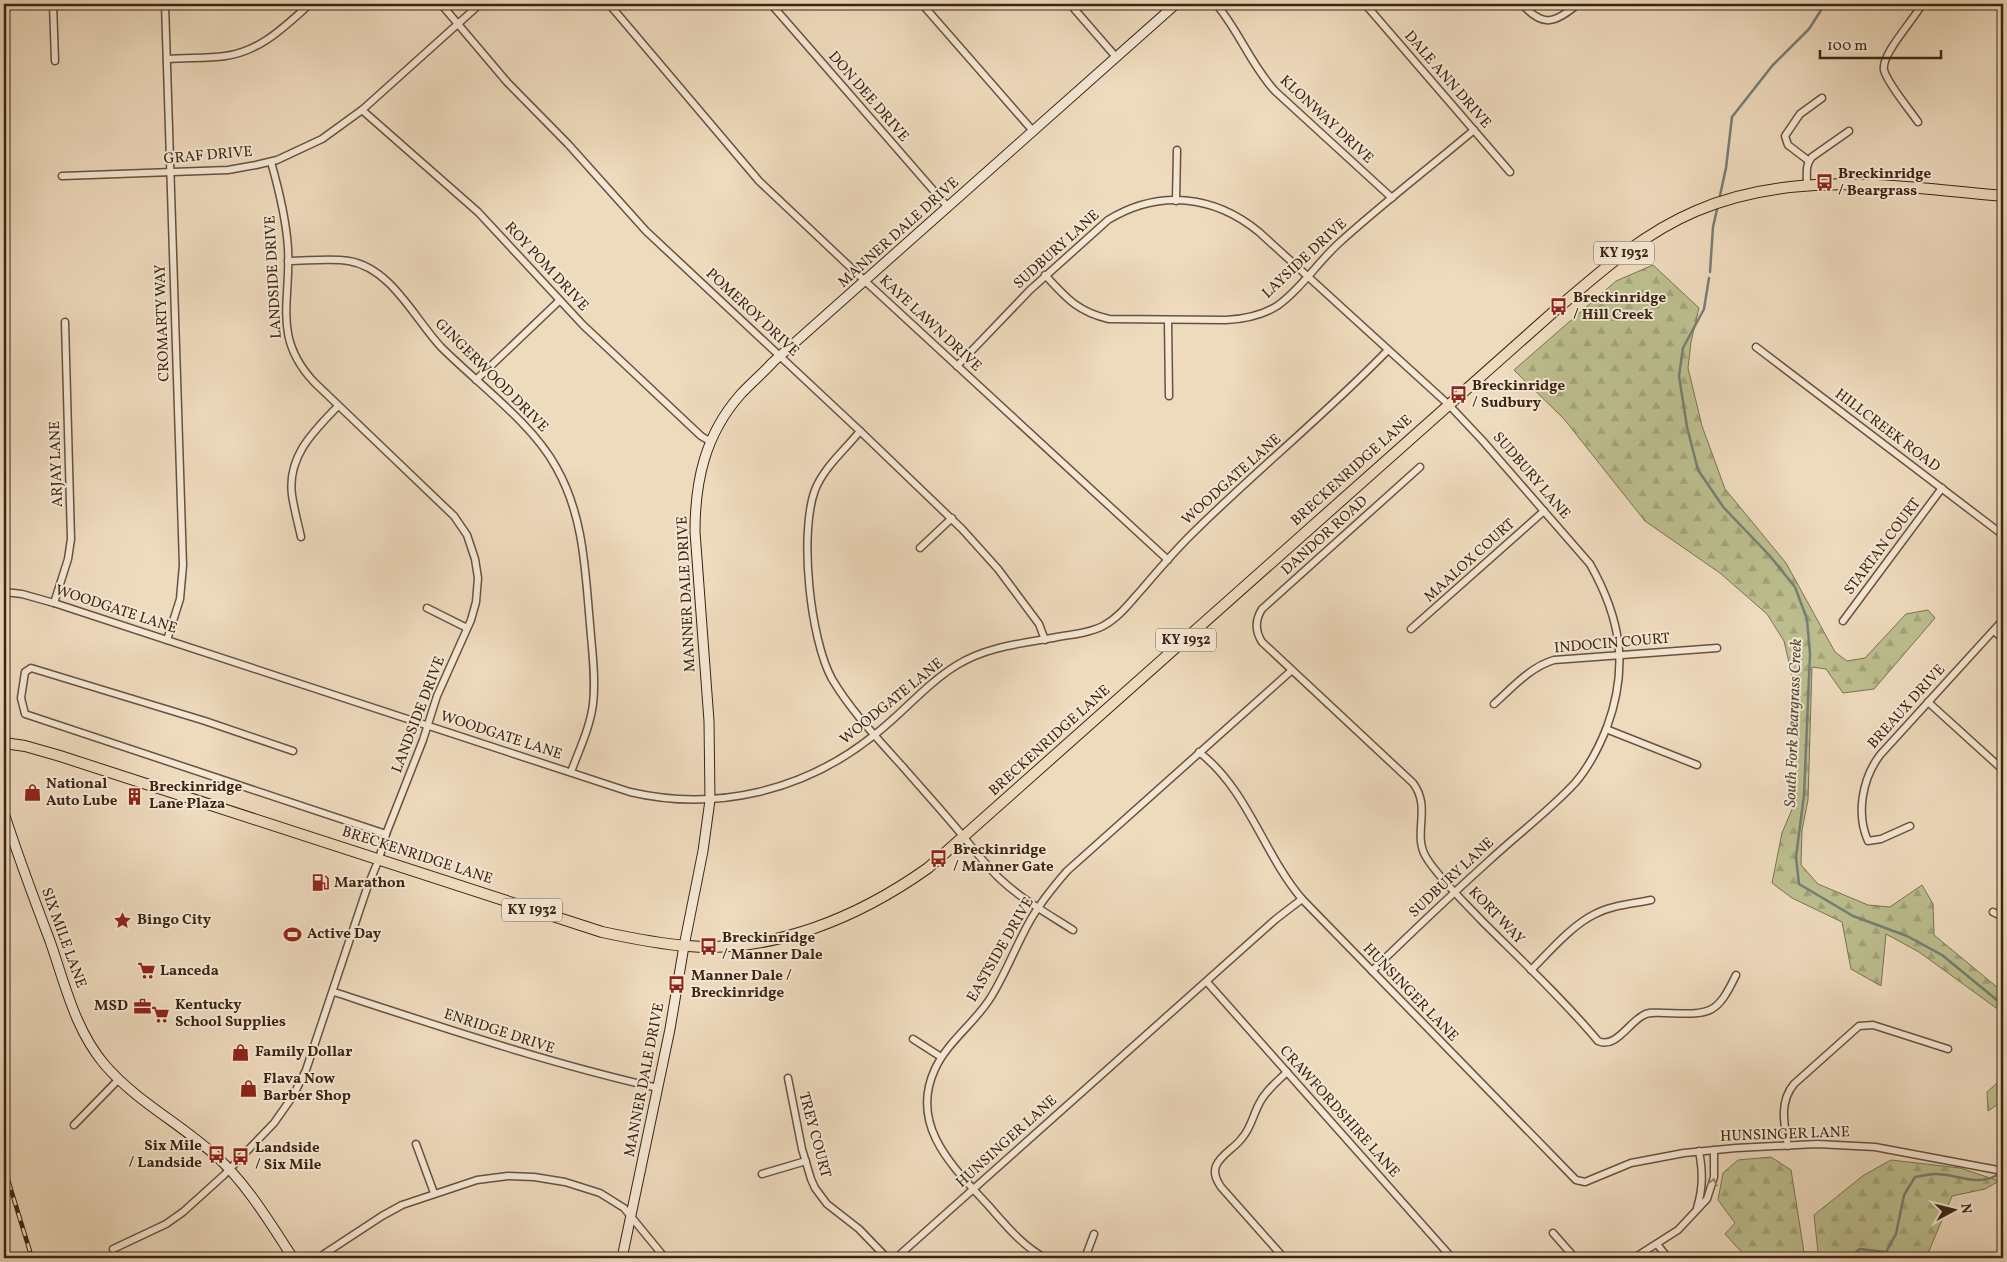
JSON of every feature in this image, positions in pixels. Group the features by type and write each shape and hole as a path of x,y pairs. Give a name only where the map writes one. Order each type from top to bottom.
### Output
{"main road":[{"name":"BRECKENRIDGE LANE","path":"4,744 26,746 70,759 583,926 625,937 684,946 708,947 767,941 822,926 887,896 928,868 1612,262 1657,232 1696,211 1740,196 1807,185 1900,187 2003,196"}],"street":[{"path":"53,4 56,61"},
{"name":"CROMARTY WAY","path":"165,4 183,565 180,599 167,640"},
{"path":"167,60 224,56 249,50 268,40 310,4"},
{"name":"POMEROY DRIVE","path":"441,4 507,82 568,144 646,231 952,518 998,569 1028,608 1039,624 1045,640"},
{"name":"GRAF DRIVE","path":"62,176 228,170 271,162 322,139 362,110 480,4"},
{"name":"KAYE LAWN DRIVE","path":"609,4 759,181 1168,560"},
{"name":"DON DEE DRIVE","path":"771,4 947,206"},
{"path":"922,4 1033,131"},
{"path":"1070,4 1116,57"},
{"name":"MANNER DALE DRIVE","path":"622,1258 658,1088 703,851 710,800 709,729 695,532 695,501 699,479 711,442 723,418 736,400 780,357 947,206 1176,4"},
{"name":"KLONWAY DRIVE","path":"1216,4 1236,31 1268,84 1392,198"},
{"name":"DALE ANN DRIVE","path":"1364,4 1510,172"},
{"path":"1522,4 1537,18 1550,21 1561,18 1578,4"},
{"path":"1918,122 1891,83 1884,69 1886,58 1922,4"},
{"path":"1809,161 1788,145 1785,136 1800,114 1822,98"},
{"name":"ROY POM DRIVE","path":"362,110 478,212 559,301 649,387 711,442"},
{"name":"LAYSIDE DRIVE","path":"1045,275 1071,302 1093,315 1109,319 1239,320 1260,315 1277,306 1340,243 1474,130"},
{"path":"1807,185 1807,167 1812,157 1849,131"},
{"path":"1176,200 1177,150"},
{"name":"LANDSIDE DRIVE","path":"113,1249 166,1224 183,1212 274,1123 293,1096 306,1070 334,992 367,888 437,696 468,628 476,602 478,578 475,559 467,535 454,516 338,406 304,371 292,349 286,318 288,261 285,215 271,162"},
{"name":"SUDBURY LANE","path":"957,366 1045,275 1098,228 1120,213 1149,202 1176,200 1212,205 1238,216 1259,232 1449,405 1582,554 1603,587 1613,615 1620,654 1616,699 1594,756 1575,782 1372,971"},
{"name":"GINGERWOOD DRIVE","path":"288,261 347,260 371,269 390,283 426,331 540,444 556,466 570,495 578,519 585,564 594,684 593,704 588,726 571,772"},
{"path":"476,380 559,301"},
{"path":"1168,320 1168,396"},
{"name":"ARJAY LANE","path":"54,603 68,559 71,540 65,322"},
{"name":"HILLCREEK ROAD","path":"1756,347 2003,535"},
{"name":"WOODGATE LANE","path":"4,592 22,594 54,603 650,797 710,800 761,792 795,782 825,768 875,735 936,682 965,660 987,651 1089,632 1110,622 1130,603 1196,530 1332,406 1388,350"},
{"path":"301,536 292,493 292,480 296,459 310,436 338,406"},
{"path":"860,431 831,463 819,480 809,508 807,539 814,622 821,651 832,677 840,692 875,735 1000,879 1073,930"},
{"name":"DANDOR ROAD","path":"1256,629 1259,614 1267,604 1420,467"},
{"name":"STARTAN COURT","path":"1843,621 1942,488"},
{"name":"MAALOX COURT","path":"1411,629 1544,511"},
{"path":"920,548 952,518"},
{"path":"428,608 468,628"},
{"name":"BREAUX DRIVE","path":"1910,826 1881,839 1868,841 1862,819 1864,787 1871,766 2003,620"},
{"name":"KORT WAY","path":"1256,629 1262,642 1291,671 1414,783 1419,792 1423,807 1421,836 1423,851 1432,865 1598,1041 1602,1043 1612,1042 1644,1014 1650,1012 1697,1014 1707,1012 1720,1004 1726,997 1736,975"},
{"path":"1994,630 2003,639"},
{"name":"INDOCIN COURT","path":"1494,704 1531,672 1546,662 1563,658 1717,648"},
{"path":"293,751 207,722 31,668 25,672 21,698 24,714 386,834"},
{"name":"EASTSIDE DRIVE","path":"1045,1258 1021,1241 941,1151 930,1124 928,1107 929,1088 935,1069 947,1048 982,1010 992,996 1022,936 1048,893 1067,871 1291,671"},
{"path":"1928,702 2003,770"},
{"path":"1606,729 1697,765"},
{"path":"1199,752 1212,762 1240,799 1253,819 1276,864 1302,898"},
{"name":"SIX MILE LANE","path":"4,813 82,1029 105,1065 216,1156 229,1169 261,1210 293,1258"},
{"name":"HUNSINGER LANE","path":"896,1258 1276,919 1302,898 1576,1180 1585,1182 1631,1163 1700,1151 1842,1144 1875,1147 2000,1170"},
{"path":"1530,970 1578,925 1594,914 1615,907 1651,900"},
{"path":"1993,912 2003,917"},
{"name":"CRAWFORDSHIRE LANE","path":"1206,982 1452,1258"},
{"name":"ENRIDGE DRIVE","path":"334,992 533,1057 592,1074 658,1088"},
{"path":"1788,1146 1784,1104 1790,1088 1859,1026 1873,1025 1948,1049"},
{"path":"914,1039 941,1057"},
{"path":"1284,1258 1217,1182 1215,1174 1217,1164 1222,1157 1242,1140 1247,1132 1263,1097 1287,1072"},
{"path":"74,1125 119,1078"},
{"name":"TREY COURT","path":"788,1078 811,1179 824,1200 835,1211 859,1228 887,1258"},
{"path":"416,1144 434,1193"},
{"path":"1634,1258 1678,1230 1707,1200 1712,1188 1715,1171 1714,1150"},
{"path":"1697,1210 1703,1190 1704,1178 1700,1151"},
{"path":"762,1174 806,1161"},
{"path":"318,1258 388,1212 434,1193 491,1178 534,1177 565,1182 600,1193 624,1208 665,1258"},
{"path":"1553,1233 1575,1258"},
{"path":"1085,1258 1094,1234"},
{"path":"1657,1244 1668,1258"}],"green space":[{"path":"1653,265 1699,308 1691,342 1688,368 1702,426 1725,489 1786,563 1835,652 1847,661 1865,658 1906,614 1928,610 1935,618 1874,689 1843,693 1826,669 1812,667 1808,800 1802,830 1801,865 1818,884 1868,905 1890,907 1922,885 1933,904 1934,935 2003,992 2003,1013 1919,952 1886,934 1881,986 1851,969 1842,922 1792,898 1772,883 1782,833 1796,800 1796,693 1784,641 1767,614 1720,573 1645,521 1564,419 1514,370 1616,281"},
{"path":"2003,1078 2003,1118 2001,1102 1988,1111 1987,1092"},
{"path":"1771,1157 1791,1170 1804,1252 1818,1252 1814,1215 1864,1175 1891,1160 1960,1168 1999,1181 1985,1189 1952,1196 1926,1258 1747,1258 1725,1234 1735,1223 1718,1200 1723,1173 1738,1160"}],"waterway":[{"name":"South Fork Beargrass Creek","path":"1719,200 1726,168 1732,117 1772,66 1809,29 1825,4"},
{"name":"South Fork Beargrass Creek","path":"1710,272 1713,227 1718,205"},
{"name":"South Fork Beargrass Creek","path":"1709,278 1704,309 1683,348 1679,376 1687,427 1698,470 1724,508 1770,556 1795,587 1807,619 1810,654 1804,795 1796,857 1799,884 1853,916 1907,936 1942,955 2003,1005"},
{"name":"South Fork Beargrass Creek","path":"1848,1258 1860,1249 1886,1252 1896,1234 1904,1195 1915,1177 1935,1174 1977,1180 1994,1177 2002,1172"}],"railway":[{"path":"4,1167 32,1258"}],"place":[{"name":"Breckinridge / Beargrass","path":"1824,183"},
{"name":"Breckinridge / Hill Creek","path":"1559,307"},
{"name":"Breckinridge / Sudbury","path":"1458,395"},
{"name":"National Auto Lube","path":"32,793"},
{"name":"Breckinridge Lane Plaza","path":"135,796"},
{"name":"Breckinridge / Manner Gate","path":"939,859"},
{"name":"Marathon","path":"320,883"},
{"name":"Bingo City","path":"123,920"},
{"name":"Active Day","path":"293,934"},
{"name":"Breckinridge / Manner Dale","path":"708,947"},
{"name":"Lanceda","path":"146,971"},
{"name":"Manner Dale / Breckinridge","path":"677,985"},
{"name":"MSD","path":"142,1006"},
{"name":"Kentucky School Supplies","path":"161,1014"},
{"name":"Family Dollar","path":"241,1052"},
{"name":"Flava Now Barber Shop","path":"249,1088"},
{"name":"Six Mile / Landside","path":"216,1155"},
{"name":"Landside / Six Mile","path":"241,1157"}]}
